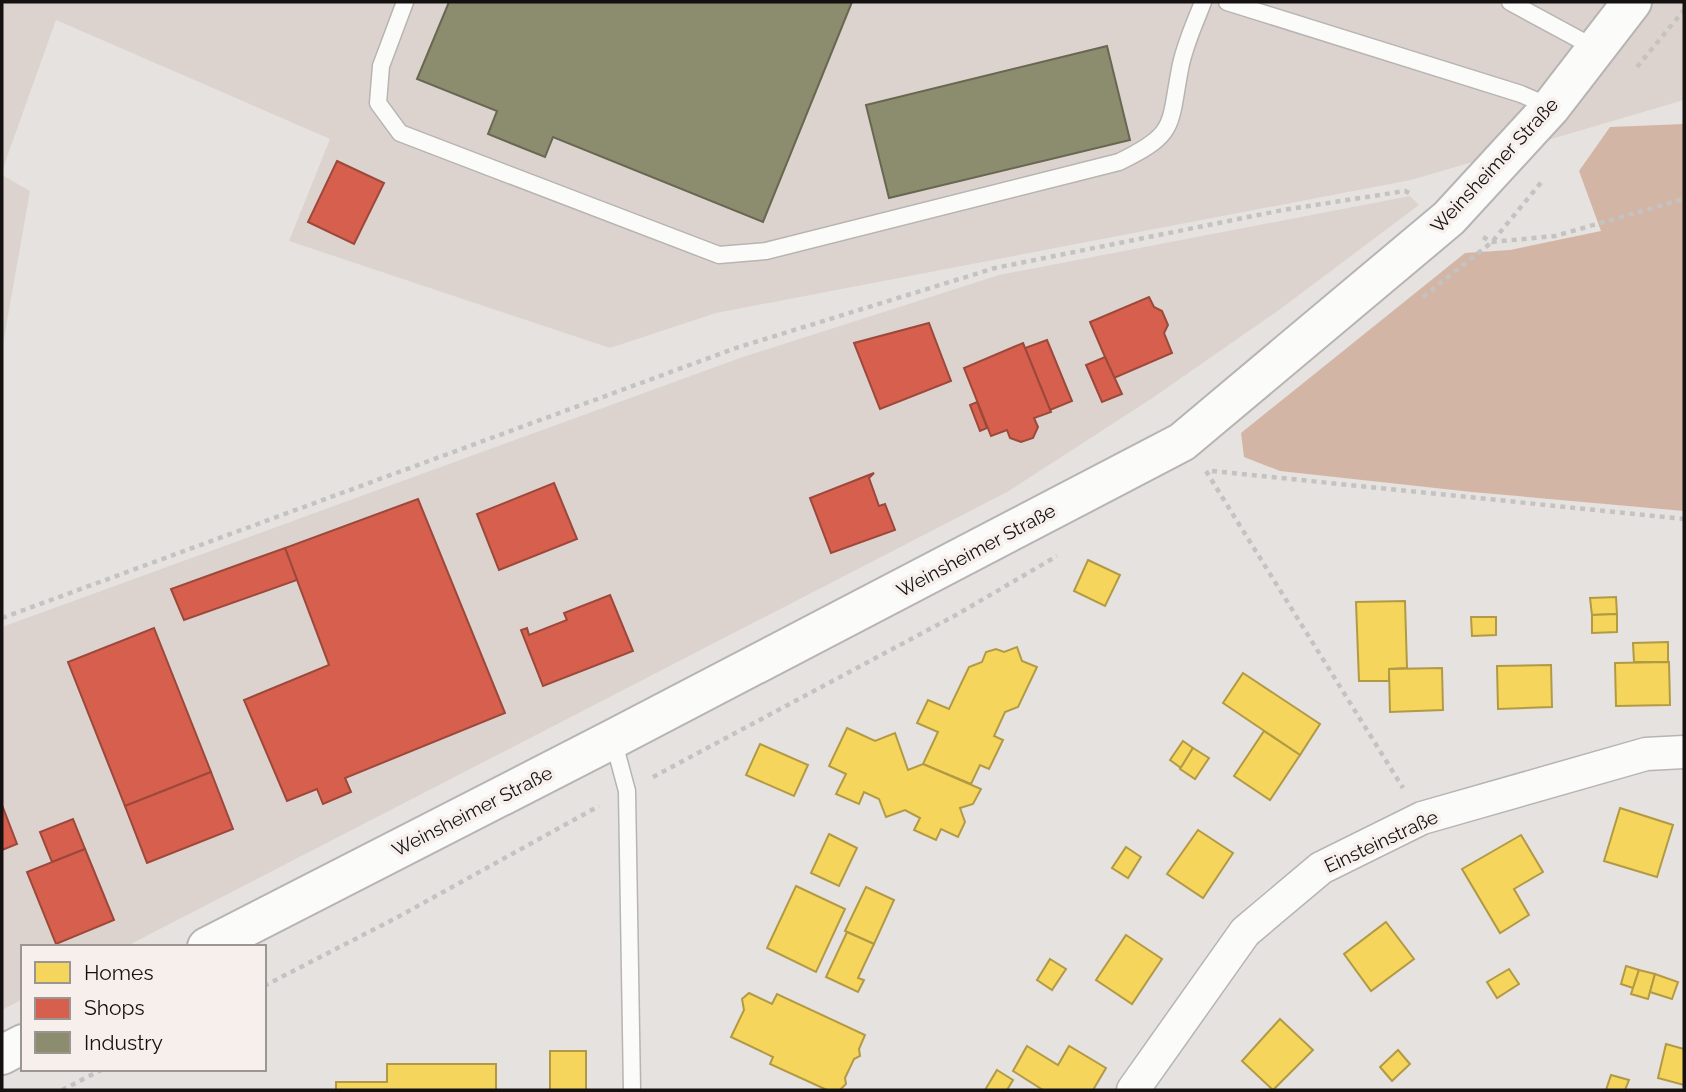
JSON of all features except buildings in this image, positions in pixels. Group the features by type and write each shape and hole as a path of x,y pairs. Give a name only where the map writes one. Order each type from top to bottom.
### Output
{"main road":[{"name":"Weinsheimer Straße","path":"211,945 613,739 1194,456 1450,218 1552,107 1632,2"},
{"path":"2,1055 21,1045"}],"street":[{"name":"Einsteinstraße","path":"1133,1090 1245,932 1321,867 1422,818 1646,754 1684,752"}],"lane":[{"path":"405,2 381,65 378,103 400,132 719,255 766,251 1119,162 1151,146 1174,117 1180,67 1203,2"},
{"path":"1227,2 1521,94 1552,107"},
{"path":"1510,2 1595,48"},
{"path":"613,739 627,791 632,1090"}],"path":[{"path":"2,618 736,348 995,268 1283,210 1405,191 1492,242 1555,236 1684,199"},
{"path":"1194,456 1684,519"},
{"path":"1194,456 1422,818"},
{"path":"62,1090 99,1071"}],"shaded area":[{"path":"2,2 1684,2 1684,100 1411,180 716,313 610,348 289,241 330,139 56,20 2,171"},
{"path":"1684,124 1684,511 1280,471 1244,457 1241,433 1465,253 1510,250 1601,231 1579,171 1610,127"},
{"path":"2,175 30,191 2,350"},
{"path":"1410,196 1419,205 1279,310 1151,399 1007,492 129,945 21,945 21,1000 2,1010 2,627 740,358 999,275"}]}
